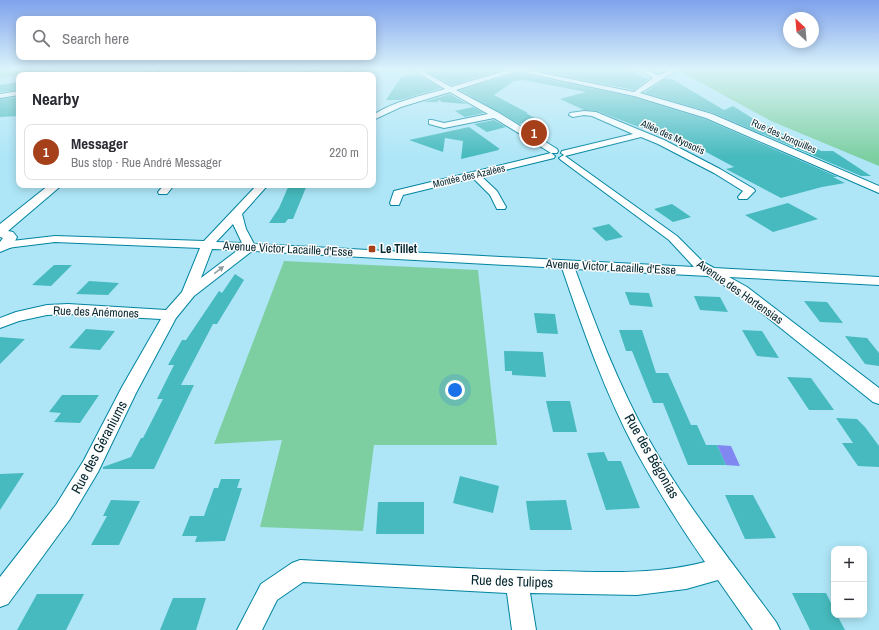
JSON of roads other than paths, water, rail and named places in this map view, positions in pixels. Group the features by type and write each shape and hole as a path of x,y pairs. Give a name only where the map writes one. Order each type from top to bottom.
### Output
{"street":[{"path":"376,116 398,105 419,98"},
{"path":"467,98 496,115 552,154 564,156 642,134"},
{"name":"Rue des Jonquilles","path":"650,98 709,116 879,190"},
{"name":"Allée des Myosotis","path":"573,115 584,112 593,114 661,142 717,171 750,191 743,197"},
{"path":"432,122 444,126 496,115"},
{"name":"Montée des Azalées","path":"395,203 398,193 475,175 552,154"},
{"name":"Avenue des Hortensias","path":"564,156 673,238 694,268"},
{"path":"475,175 492,190 498,198 501,208"},
{"path":"2,239 53,188"},
{"path":"207,245 260,188"},
{"path":"236,214 240,230 250,247"},
{"name":"Avenue Victor Lacaille d'Esse","path":"2,239 55,239 207,245 568,264 694,268 712,273 879,281"},
{"name":"Rue des Géraniums","path":"189,292 207,245"},
{"name":"Rue des Géraniums","path":"0,596 63,512 91,466 128,392 170,315 189,292 250,247"},
{"name":"Rue des Bégonias","path":"568,264 613,386 643,444 674,497 722,568 768,630"},
{"name":"Avenue des Hortensias","path":"712,273 742,290 879,397"},
{"name":"Rue des Anémones","path":"0,323 16,317 68,309 170,315"},
{"name":"Rue des Tulipes","path":"249,630 269,592 300,571 517,582 637,584 686,578 722,568"},
{"path":"517,582 524,630"}],"water":[{"path":"717,445 731,446 740,466 726,465"}],"place":[{"name":"Messager","path":"534,133"},
{"name":"Le Tillet","path":"372,249"}]}
